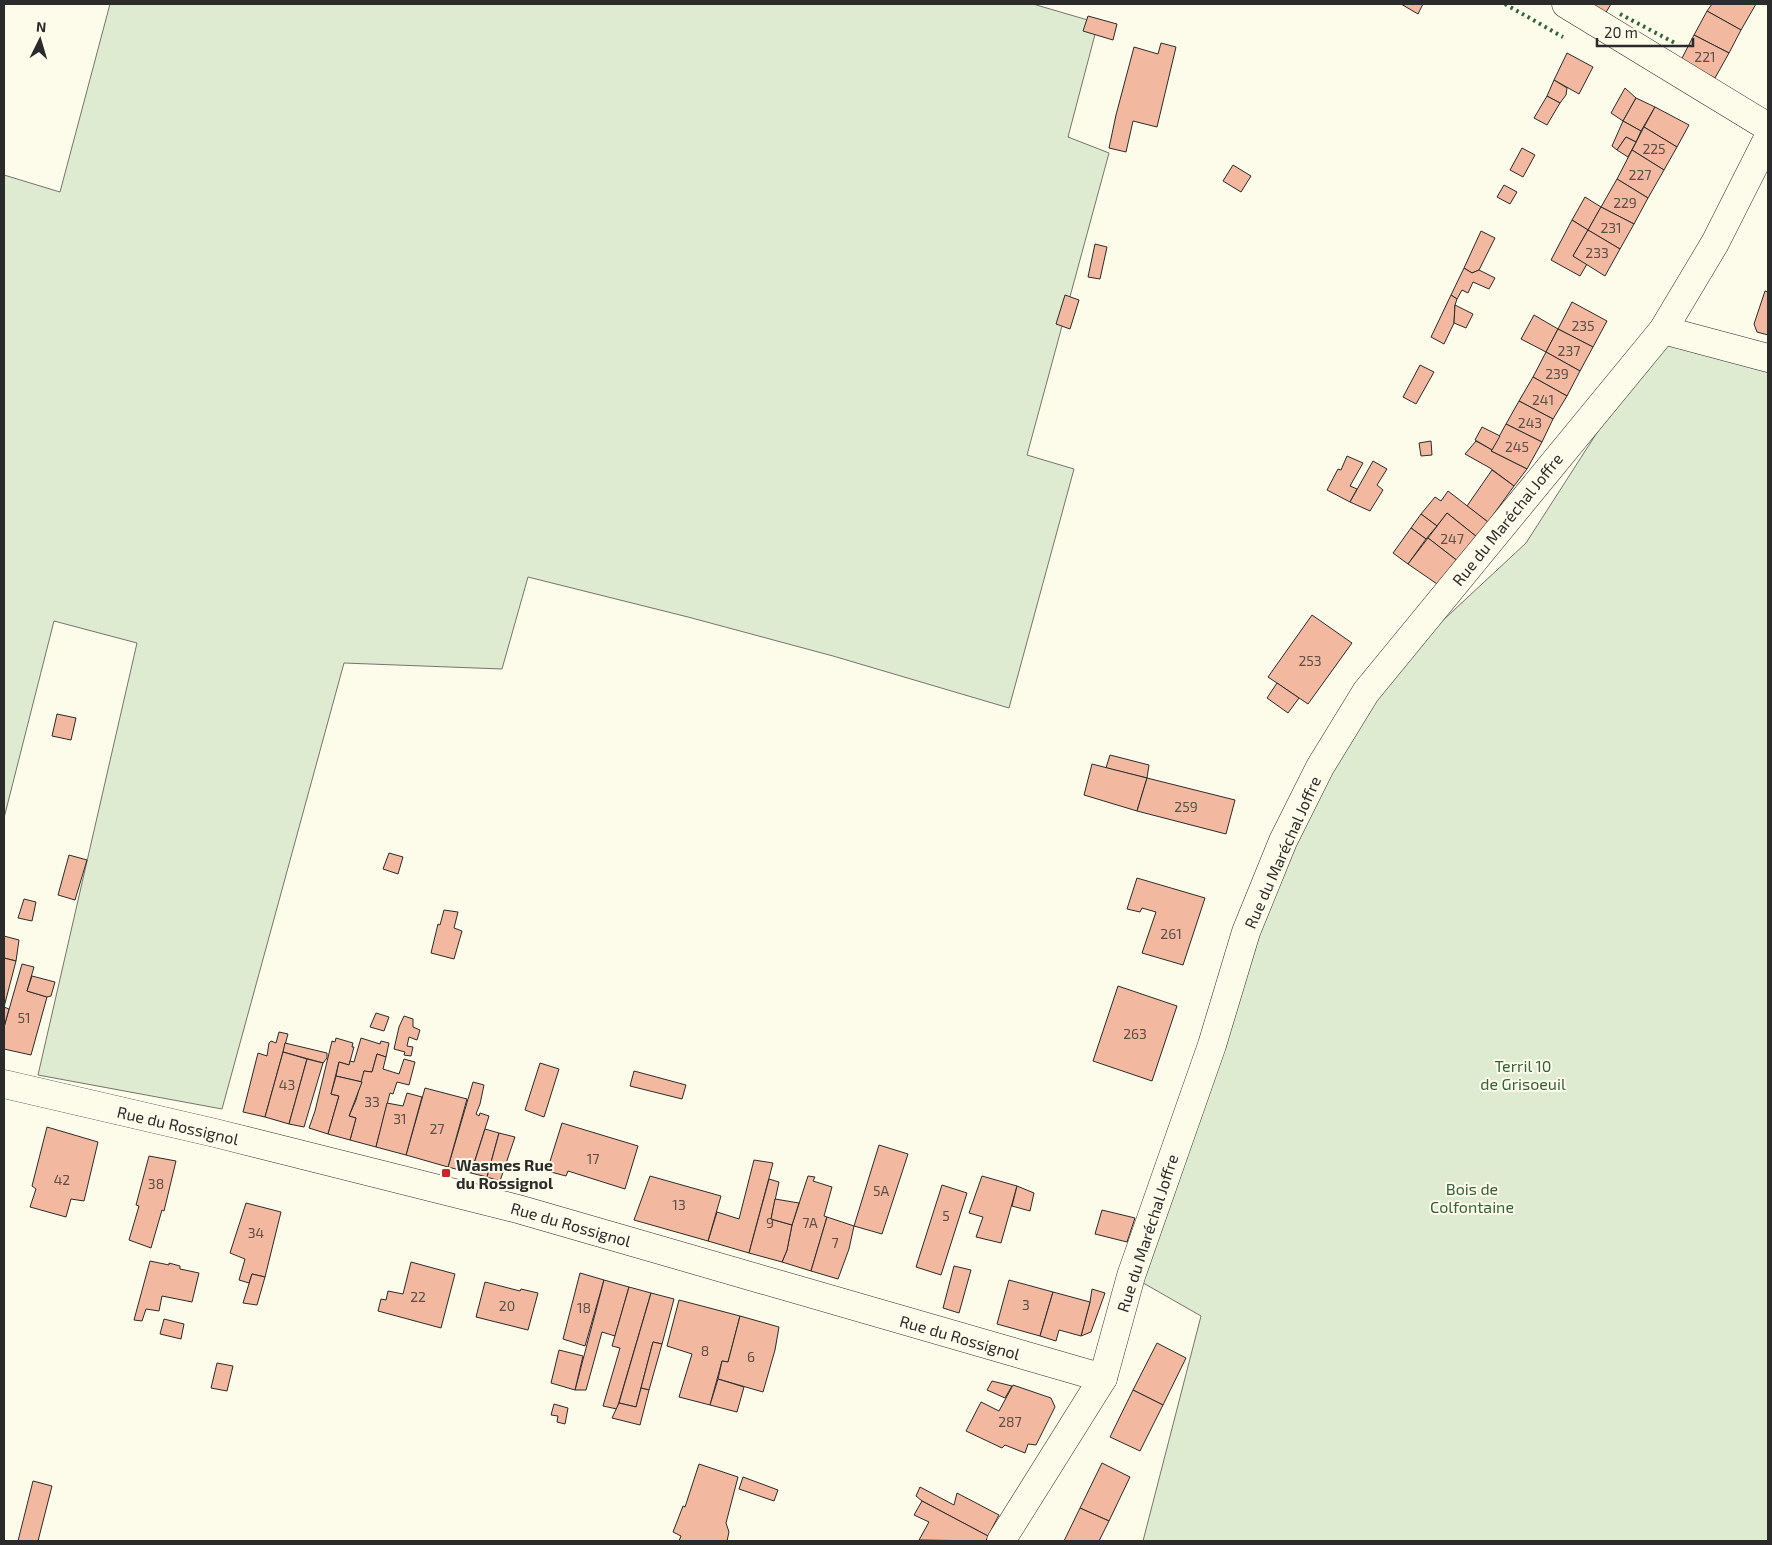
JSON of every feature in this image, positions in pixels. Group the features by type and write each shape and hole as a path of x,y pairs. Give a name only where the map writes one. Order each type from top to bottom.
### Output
{"street":[{"path":"1566,4 1768,127"},
{"name":"Rue du Maréchal Joffre","path":"1001,1541 1103,1378 1131,1276 1212,1045 1246,932 1283,841 1320,767 1366,692 1663,330 1715,243 1768,138"},
{"path":"1663,330 1768,358"},
{"name":"Rue du Rossignol","path":"4,1084 215,1133 518,1209 1103,1378"}],"green space":[{"path":"110,4 1033,4 1098,23 1068,137 1109,153 1027,455 1074,469 1009,708 833,656 528,577 502,669 344,663 222,1109 38,1075 137,643 54,621 4,818 4,175 60,192"},
{"name":"Bois de Colfontaine","path":"1663,330 1768,358 1768,1541 1143,1541 1201,1316 1131,1276 1246,932 1366,692 1526,543"}],"building":[{"path":"1401,4 1423,4 1418,14"},
{"path":"1576,4 1611,4 1602,19"},
{"path":"1712,4 1756,4 1741,30 1707,11"},
{"path":"1707,11 1741,30 1729,53 1694,35"},
{"path":"1088,16 1117,24 1113,40 1083,31"},
{"path":"1694,35 1729,53 1715,78 1681,60"},
{"path":"1161,43 1176,47 1157,127 1133,121 1126,152 1109,148 1134,47 1158,54"},
{"path":"1567,53 1593,67 1579,94 1554,80"},
{"path":"1554,80 1567,88 1566,95 1560,103 1547,96"},
{"path":"1625,88 1636,98 1623,121 1611,113"},
{"path":"1547,96 1560,103 1547,125 1534,118"},
{"path":"1636,98 1655,107 1641,131 1623,121"},
{"path":"1655,107 1689,125 1677,147 1644,127"},
{"path":"1623,121 1641,131 1636,142 1626,137 1617,150 1612,146"},
{"path":"1644,127 1677,147 1664,170 1632,150"},
{"path":"1626,137 1636,142 1628,157 1617,150"},
{"path":"1522,148 1535,155 1523,177 1510,170"},
{"path":"1632,150 1664,170 1648,198 1617,179"},
{"path":"1233,165 1251,176 1241,192 1223,181"},
{"path":"1617,179 1648,198 1634,224 1601,207"},
{"path":"1504,185 1517,192 1510,204 1497,197"},
{"path":"1585,197 1601,207 1588,230 1572,220"},
{"path":"1601,207 1634,224 1620,249 1588,230"},
{"path":"1572,220 1588,230 1573,256 1587,264 1580,276 1551,260"},
{"path":"1588,230 1620,249 1605,276 1573,256"},
{"path":"1481,231 1495,238 1479,270 1472,273 1464,268"},
{"path":"1095,244 1107,247 1100,279 1088,277"},
{"path":"1464,268 1472,273 1479,270 1495,278 1489,289 1473,282 1468,293 1462,290 1457,299 1451,295"},
{"path":"1765,291 1768,292 1768,335 1757,332 1754,324"},
{"path":"1065,295 1079,300 1070,329 1056,324"},
{"path":"1451,295 1457,299 1454,323 1444,344 1431,337"},
{"path":"1572,302 1607,321 1593,347 1558,329"},
{"path":"1455,305 1473,314 1466,328 1454,323"},
{"path":"1534,315 1558,329 1546,352 1521,339"},
{"path":"1558,329 1593,347 1580,371 1546,352"},
{"path":"1546,352 1580,371 1567,396 1533,377"},
{"path":"1420,365 1434,372 1416,404 1403,397"},
{"path":"1533,377 1567,396 1553,419 1519,401"},
{"path":"1519,401 1553,419 1542,442 1506,424"},
{"path":"1506,424 1542,442 1527,469 1491,451"},
{"path":"1482,427 1500,436 1492,450 1475,440"},
{"path":"1431,441 1432,455 1421,456 1419,443"},
{"path":"1476,441 1491,451 1527,469 1514,486 1490,468 1465,454"},
{"path":"1347,456 1363,463 1350,486 1357,489 1350,502 1327,490 1338,469 1341,470"},
{"path":"1373,461 1387,469 1377,485 1383,490 1370,511 1350,502"},
{"path":"1492,470 1514,486 1488,522 1467,506"},
{"path":"1448,491 1488,522 1477,537 1447,513 1437,526 1421,514 1435,497 1441,501"},
{"path":"1447,513 1477,537 1459,562 1428,538"},
{"path":"1421,514 1437,526 1426,539 1411,528"},
{"path":"1411,528 1426,539 1408,564 1393,553"},
{"path":"1428,538 1459,562 1440,586 1408,564"},
{"path":"1312,615 1352,643 1308,704 1268,677"},
{"path":"1277,683 1299,698 1288,713 1267,698"},
{"path":"57,714 76,718 71,740 52,736"},
{"path":"1110,755 1149,765 1147,778 1106,768"},
{"path":"1092,764 1147,778 1137,811 1084,795"},
{"path":"1147,778 1235,800 1226,834 1137,811"},
{"path":"389,853 403,857 398,874 383,869"},
{"path":"69,855 87,860 75,900 58,895"},
{"path":"1137,878 1205,898 1183,965 1142,953 1156,912 1142,908 1140,912 1127,909"},
{"path":"24,899 36,902 32,921 18,918"},
{"path":"444,910 458,912 454,928 462,931 454,959 431,953 438,924 440,925"},
{"path":"4,936 19,940 16,961 4,958"},
{"path":"4,958 16,961 4,1007"},
{"path":"22,964 34,967 27,991 47,997 31,1055 4,1049 4,1027"},
{"path":"32,976 55,982 51,996 47,997 27,991"},
{"path":"1118,986 1177,1006 1152,1081 1093,1061"},
{"path":"4,1007 9,1009 4,1027"},
{"path":"376,1013 389,1017 384,1031 370,1027"},
{"path":"404,1016 413,1019 413,1027 420,1030 417,1040 409,1037 407,1046 413,1047 411,1056 404,1055 405,1052 394,1049 399,1027"},
{"path":"279,1032 288,1034 265,1117 243,1112 258,1053 267,1056 269,1043 271,1041 276,1043"},
{"path":"336,1038 353,1043 352,1047 354,1047 349,1065 339,1062 331,1094 339,1096 328,1134 309,1128 332,1041 335,1042"},
{"path":"361,1038 380,1044 381,1041 389,1043 386,1057 377,1054 372,1072 364,1071 362,1082 336,1076 339,1062 349,1065 350,1061 354,1062"},
{"path":"285,1043 327,1053 327,1058 323,1063 283,1052"},
{"path":"283,1052 307,1059 289,1124 265,1117"},
{"path":"377,1054 386,1057 383,1069 399,1074 404,1059 415,1062 409,1085 397,1082 393,1094 390,1093 376,1147 350,1140 356,1118 349,1116 356,1100 364,1071 372,1072"},
{"path":"307,1059 323,1063 304,1127 289,1124"},
{"path":"540,1063 559,1069 544,1117 525,1110"},
{"path":"634,1071 686,1085 682,1099 630,1086"},
{"path":"336,1076 362,1082 349,1116 356,1118 350,1140 328,1134 339,1096 331,1094"},
{"path":"473,1082 484,1085 476,1114 479,1116 480,1113 489,1116 471,1173 448,1167"},
{"path":"425,1088 467,1099 448,1167 406,1155"},
{"path":"407,1093 422,1097 406,1155 376,1147 387,1103 403,1106"},
{"path":"562,1123 638,1146 625,1189 568,1171 566,1176 547,1171"},
{"path":"47,1127 98,1142 84,1201 71,1199 66,1217 30,1207 36,1189 32,1186"},
{"path":"485,1129 499,1133 487,1177 471,1173"},
{"path":"499,1133 515,1137 500,1181 487,1177"},
{"path":"879,1145 908,1154 882,1234 854,1226"},
{"path":"149,1156 176,1161 164,1211 162,1210 151,1248 129,1240 139,1206 136,1205"},
{"path":"754,1160 773,1163 749,1253 708,1241 717,1212 739,1219"},
{"path":"650,1176 721,1196 708,1241 634,1220"},
{"path":"808,1176 815,1177 813,1181 832,1187 824,1216 827,1217 811,1271 782,1262"},
{"path":"982,1176 1017,1186 1001,1243 976,1237 983,1217 969,1213"},
{"path":"769,1179 779,1182 771,1219 792,1225 787,1250 782,1262 749,1253"},
{"path":"942,1185 967,1193 941,1275 916,1267"},
{"path":"1017,1186 1034,1193 1030,1211 1012,1206"},
{"path":"775,1199 799,1203 792,1225 771,1219"},
{"path":"246,1203 281,1212 265,1277 252,1274 249,1283 239,1280 245,1259 230,1253"},
{"path":"1102,1210 1135,1218 1127,1242 1095,1234"},
{"path":"827,1217 854,1226 849,1249 838,1279 811,1271"},
{"path":"150,1261 169,1265 169,1263 180,1266 180,1269 199,1273 192,1302 162,1296 159,1311 146,1309 142,1321 134,1320"},
{"path":"411,1262 455,1274 441,1328 378,1311 381,1299 386,1300 388,1291 403,1294"},
{"path":"954,1266 971,1270 959,1313 943,1308"},
{"path":"580,1273 604,1280 585,1346 563,1339"},
{"path":"252,1274 265,1277 257,1305 243,1303"},
{"path":"604,1280 629,1287 615,1336 602,1332 586,1390 575,1390"},
{"path":"1009,1280 1053,1292 1040,1336 997,1324"},
{"path":"485,1282 520,1291 521,1289 538,1293 528,1330 476,1317"},
{"path":"629,1287 651,1293 617,1409 603,1406 620,1348 612,1346"},
{"path":"1092,1289 1105,1293 1091,1332 1081,1336 1090,1302"},
{"path":"1053,1292 1090,1302 1081,1336 1059,1330 1056,1341 1040,1336"},
{"path":"651,1293 674,1299 662,1344 653,1342 636,1407 619,1403"},
{"path":"679,1300 740,1316 728,1362 722,1361 710,1405 679,1397 692,1354 667,1346"},
{"path":"740,1316 779,1327 775,1350 763,1392 718,1379 722,1361 728,1362"},
{"path":"164,1319 184,1324 181,1339 160,1334"},
{"path":"653,1342 662,1344 649,1390 641,1388"},
{"path":"1157,1343 1186,1358 1163,1405 1133,1390"},
{"path":"559,1350 583,1356 575,1390 551,1383"},
{"path":"217,1363 233,1366 227,1391 211,1388"},
{"path":"718,1379 744,1387 737,1412 710,1405"},
{"path":"992,1381 1012,1386 1005,1398 987,1390"},
{"path":"1013,1385 1051,1398 1055,1407 1036,1445 1028,1444 1025,1453 1005,1445 1002,1448 966,1431 981,1402 999,1411"},
{"path":"641,1388 649,1390 640,1425 612,1418 619,1403 636,1407"},
{"path":"1133,1390 1163,1405 1140,1451 1110,1437"},
{"path":"554,1404 568,1408 565,1424 557,1422 558,1416 551,1415"},
{"path":"1102,1463 1130,1477 1109,1521 1080,1508"},
{"path":"699,1464 738,1477 726,1523 729,1532 727,1541 679,1541 681,1536 673,1532 683,1506 685,1507"},
{"path":"743,1477 778,1490 774,1501 739,1489"},
{"path":"33,1481 52,1486 38,1541 18,1541"},
{"path":"920,1487 954,1505 957,1493 999,1515 988,1536 922,1501 916,1496"},
{"path":"922,1501 988,1536 986,1541 919,1540 929,1522 914,1515"},
{"path":"1080,1508 1109,1521 1099,1541 1064,1541"}],"hedge":[{"path":"1505,4 1563,37"},
{"path":"1620,14 1675,43"}],"place":[{"name":"Wasmes Rue du Rossignol","path":"446,1173"}],"park label":[{"name":"Terril 10 de Grisoeuil","path":"1523,1074"}]}
